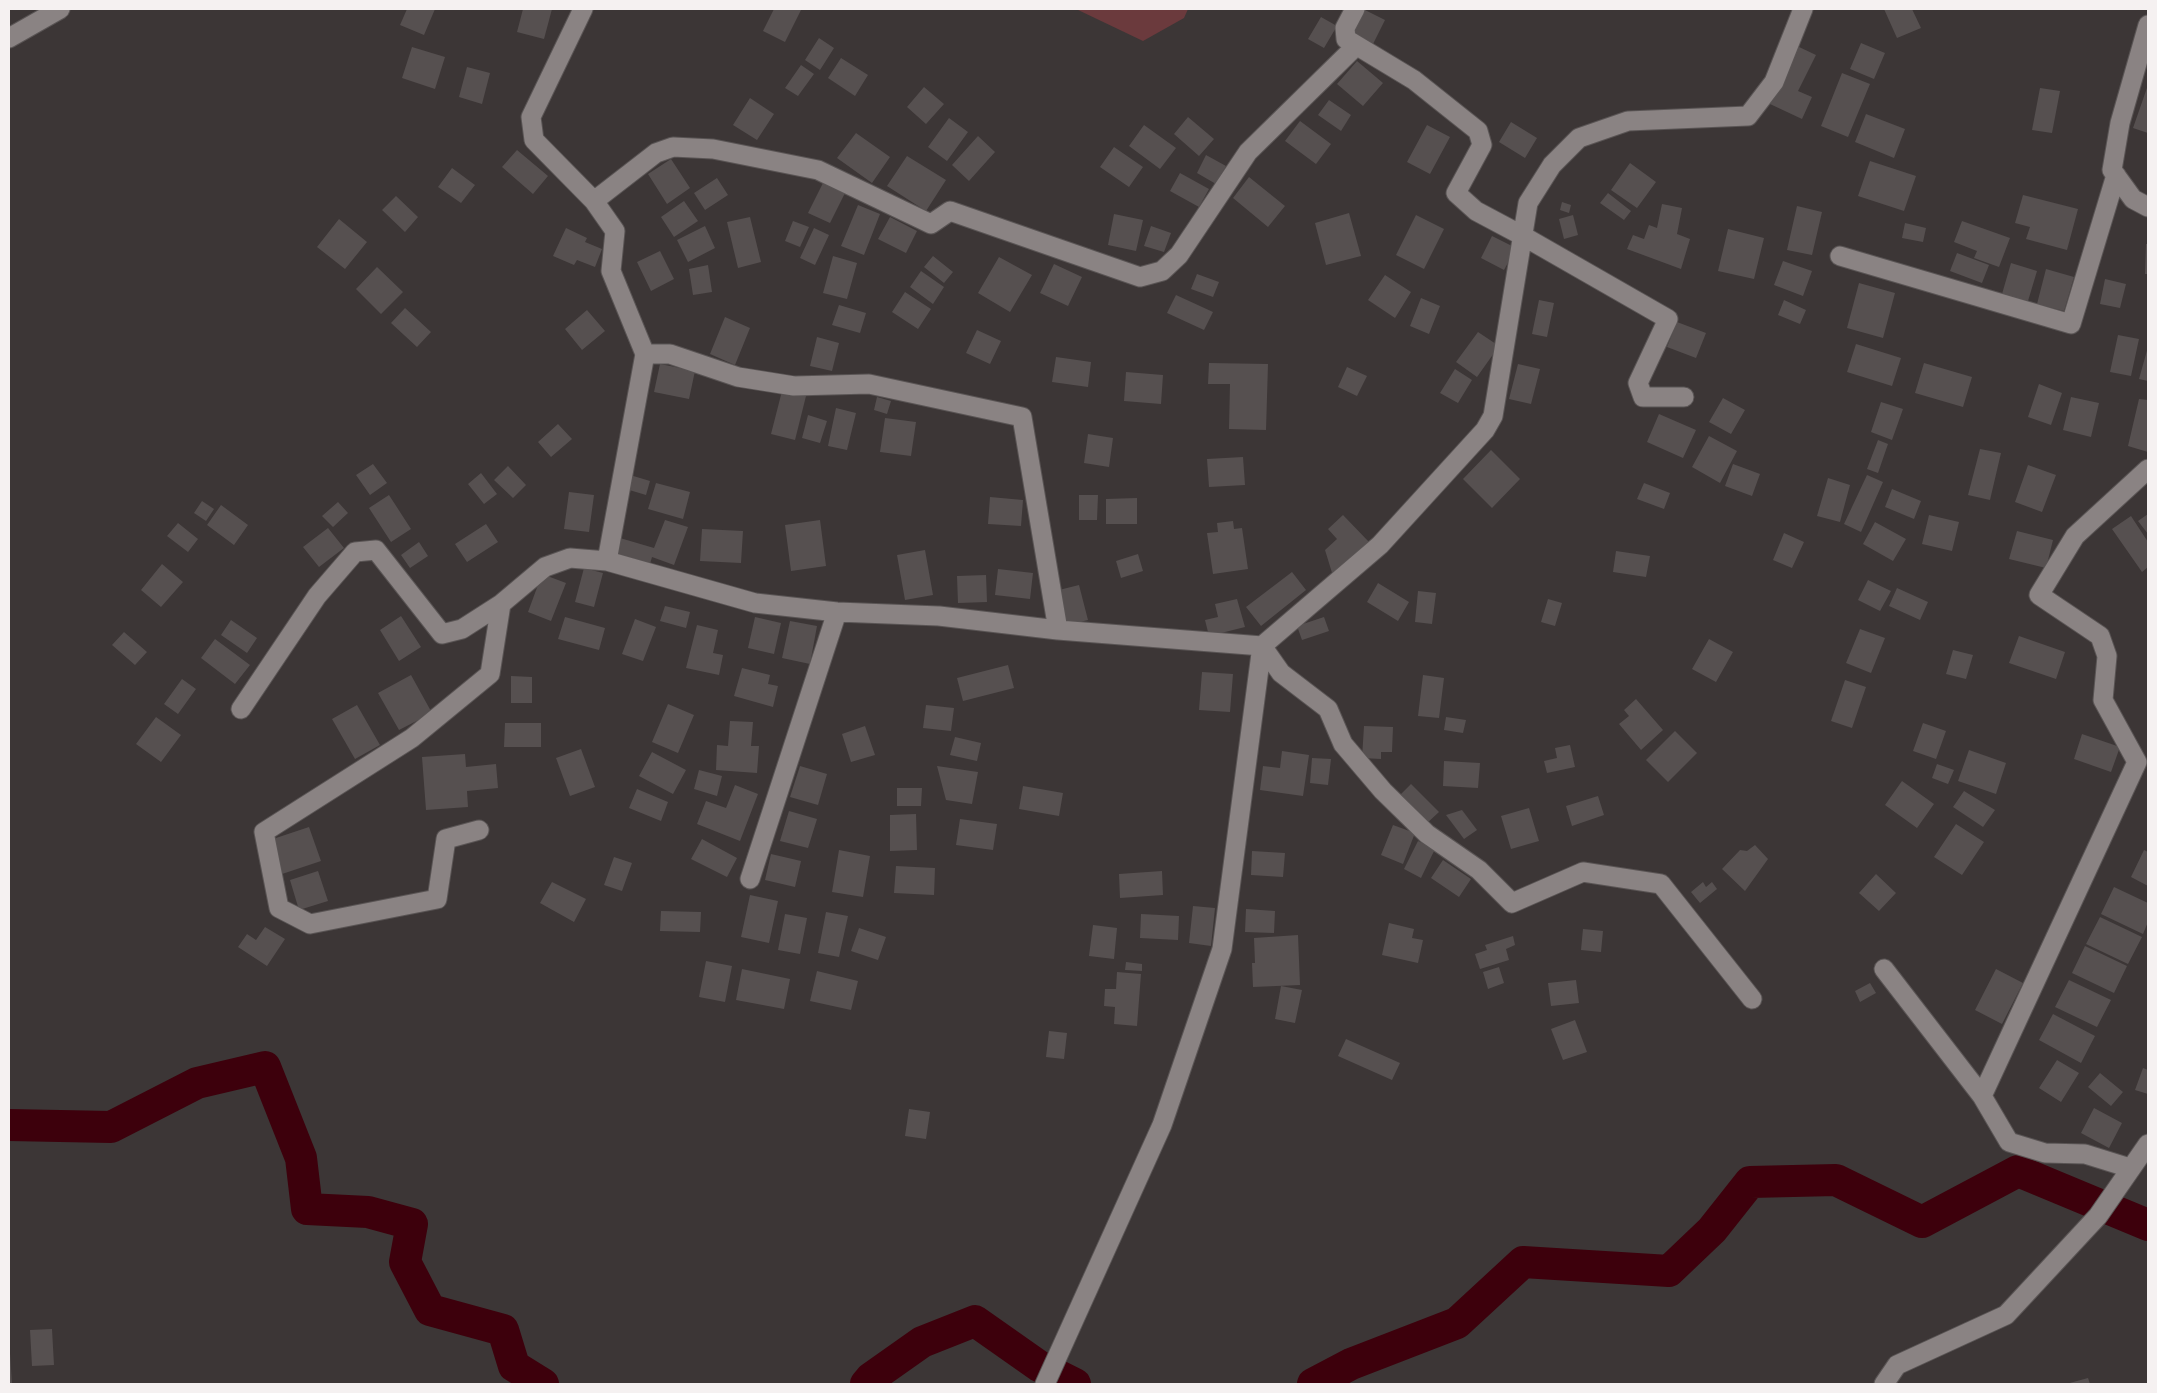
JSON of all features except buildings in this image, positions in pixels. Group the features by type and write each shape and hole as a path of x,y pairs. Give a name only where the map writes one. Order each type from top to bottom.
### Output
{"street":[{"path":"9,38 60,9"},
{"path":"583,9 531,117 534,140 594,200 615,231 611,271 645,354 608,561"},
{"path":"1355,9 1344,28 1346,39 1414,80 1478,131 1482,145 1456,193 1476,211 1668,319 1638,383 1643,397 1684,397"},
{"path":"1045,1384 1162,1125 1222,949 1262,646 1380,545 1485,430 1493,416 1528,203 1552,165 1579,138 1628,121 1748,116 1774,82 1803,9"},
{"path":"2148,25 2120,123 2112,170 2134,199 2148,207"},
{"path":"594,200 656,153 673,147 713,149 818,170 931,224 950,211 1140,277 1162,270 1179,255 1248,152 1356,46"},
{"path":"1840,256 2072,324 2116,175"},
{"path":"645,354 670,354 738,377 794,386 869,384 1022,417 1058,630"},
{"path":"1982,1096 2137,762 2104,700 2107,656 2100,636 2039,595 2076,536 2148,469"},
{"path":"241,709 317,596 355,552 376,550 442,634 462,629 501,604 545,567 570,558 608,561 755,603 837,612 939,616 1058,630 1262,646"},
{"path":"479,830 446,839 437,899 310,924 279,908 264,832 412,738 490,674 501,604"},
{"path":"750,879 837,612"},
{"path":"1262,646 1281,673 1328,709 1343,744 1383,791 1427,834 1479,870 1512,903 1583,872 1661,884 1752,999"},
{"path":"1884,969 1982,1096 2010,1142 2045,1153 2085,1154 2130,1168"},
{"path":"1884,1384 1897,1365 2006,1315 2098,1216 2148,1144"}],"shaded area":[{"path":"1076,9 1188,9 1184,18 1143,41"}],"waterway":[{"path":"9,1125 111,1127 197,1083 265,1067 301,1158 307,1209 368,1212 412,1224 405,1262 430,1310 503,1330 514,1366 543,1384"},
{"path":"1313,1384 1351,1364 1457,1323 1523,1262 1669,1271 1712,1230 1750,1182 1836,1180 1922,1222 2018,1171 2148,1225"},
{"path":"866,1384 871,1378 922,1342 975,1321 1039,1366 1075,1384"}]}
